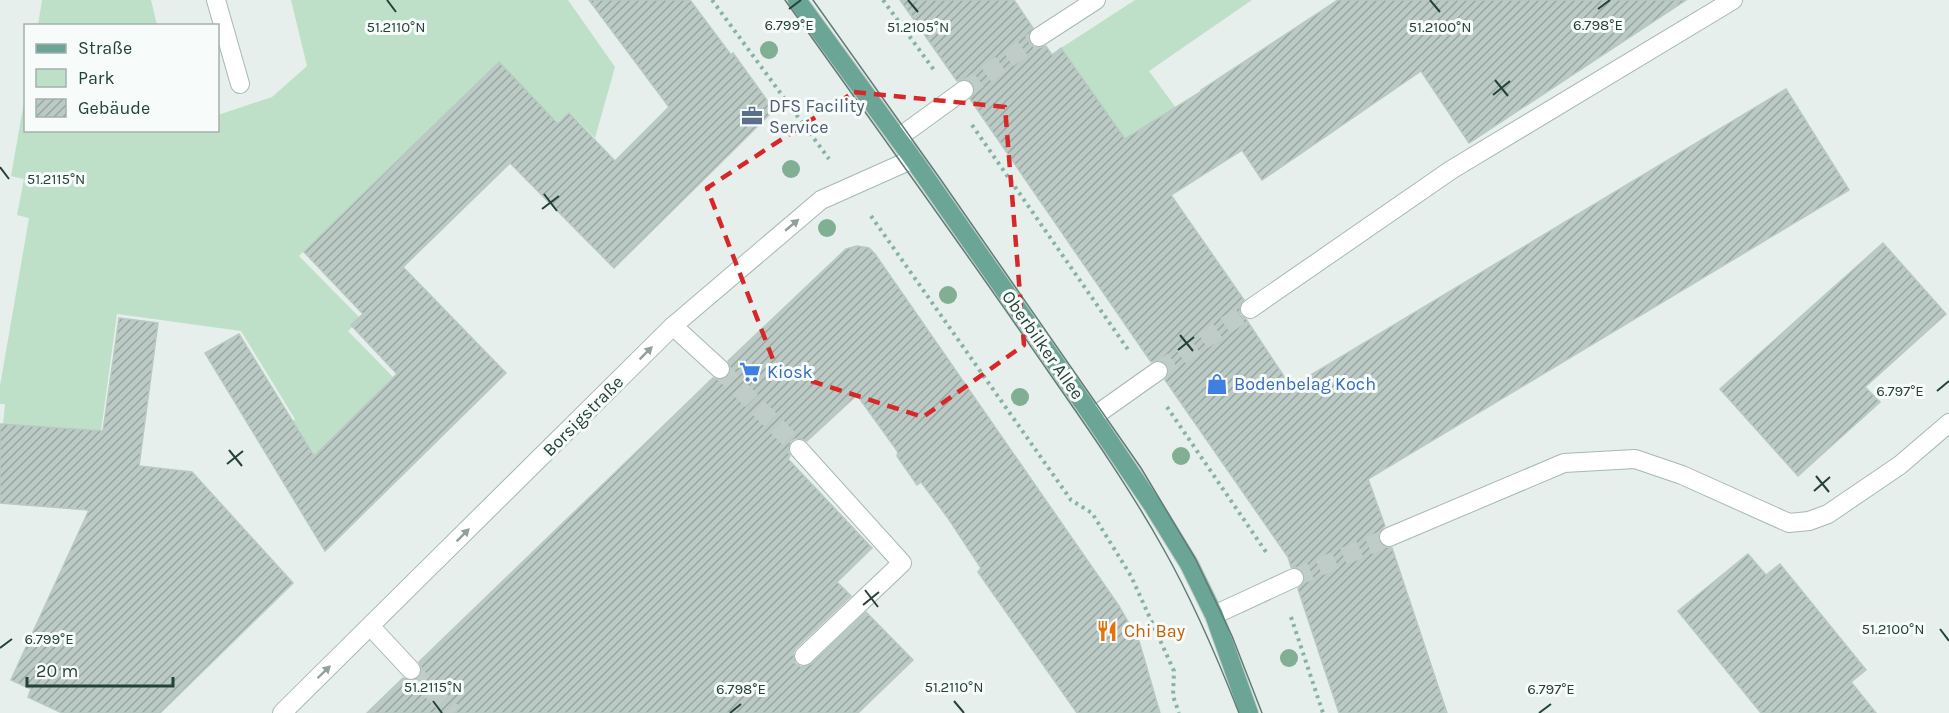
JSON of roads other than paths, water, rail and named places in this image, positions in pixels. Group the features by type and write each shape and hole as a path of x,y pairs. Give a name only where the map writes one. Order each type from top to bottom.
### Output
{"main road":[{"name":"Oberbilker Allee","path":"797,0 913,159 1093,417 1183,554 1214,615 1249,713"}],"street":[{"path":"216,0 240,84"},
{"path":"1039,37 1096,0"},
{"path":"1250,309 1451,171 1733,0"},
{"path":"898,138 959,94"},
{"name":"Borsigstraße","path":"282,713 673,326 821,200 913,159"},
{"path":"673,326 720,369"},
{"path":"1093,417 1152,375"},
{"path":"1389,537 1564,463 1635,459 1682,475 1789,523 1809,521 1828,514 1900,465 1949,423"},
{"path":"799,448 902,563 804,656"},
{"path":"1214,615 1287,581"},
{"path":"371,627 411,670"}],"tunnel":[{"path":"964,90 1039,37"},
{"path":"1158,371 1250,309"},
{"path":"720,369 799,449"},
{"path":"1294,578 1389,537"},
{"path":"411,670 453,713"}],"tram line":[{"path":"785,0 987,284 1129,491 1184,588 1239,713"},
{"path":"813,0 1141,468 1195,558 1232,636 1262,713"}],"place":[{"name":"DFS Facility Service","path":"752,116"},
{"name":"Kiosk","path":"750,372"},
{"name":"Bodenbelag Koch","path":"1217,384"},
{"name":"Chi Bay","path":"1107,631"}]}
